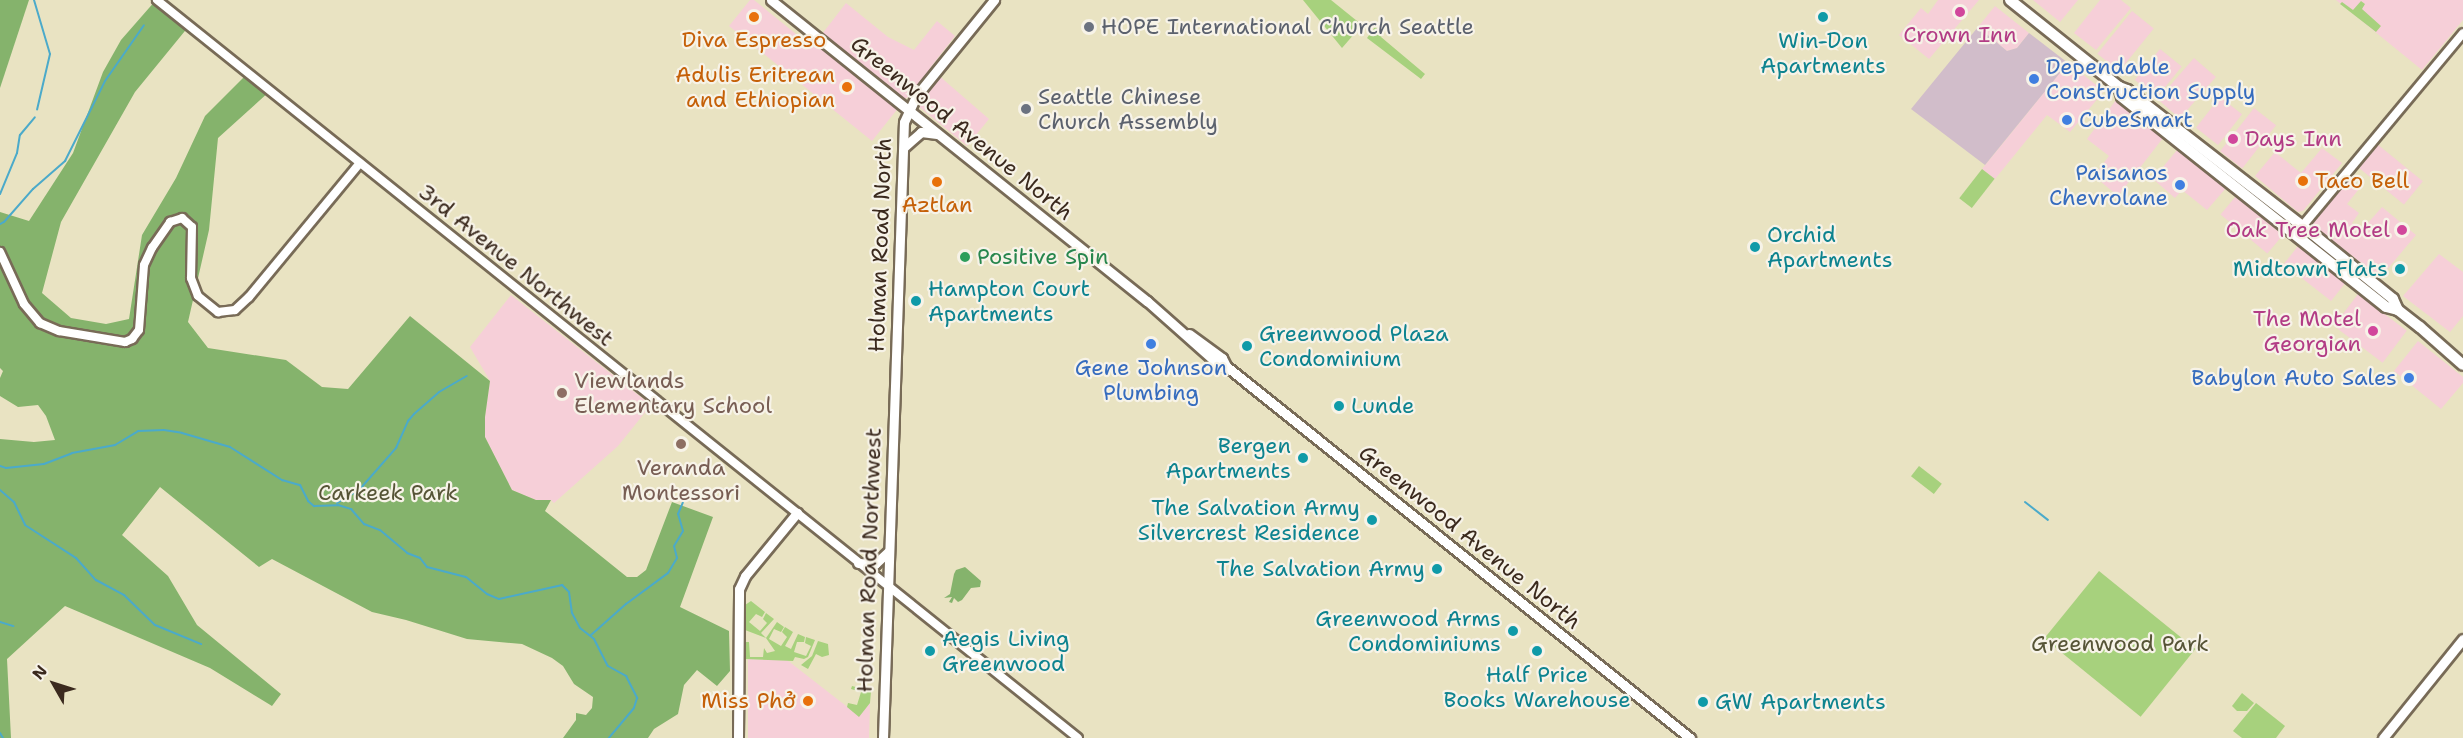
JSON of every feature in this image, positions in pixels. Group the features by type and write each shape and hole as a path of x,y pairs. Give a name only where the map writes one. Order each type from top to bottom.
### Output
{"highway":[{"path":"2010,0 2119,87 2302,225 2393,299 2398,310"},
{"path":"2119,87 2122,97 2386,307 2398,310 2463,363"},
{"path":"2201,159 2209,159 2222,169 2228,167"}],"main road":[{"name":"Greenwood Avenue North","path":"771,0 1184,332 1187,339 1219,365 1226,366 1690,738"},
{"path":"908,109 994,0"},
{"name":"Holman Road North","path":"894,383 903,148 908,109"},
{"path":"903,148 921,132 940,135"},
{"name":"Holman Road Northwest","path":"883,738 894,383"},
{"path":"738,738 739,589 748,571 797,513"},
{"path":"858,563 875,564 889,551"},
{"path":"2383,738 2463,639"}],"street":[{"name":"3rd Avenue Northwest","path":"157,0 1078,738"},
{"path":"2295,234 2463,33"},
{"path":"0,252 24,304 40,323 60,331 125,342 135,337 140,327 144,265 166,225 174,219 182,218 189,222 194,235 191,279 198,296 218,312 227,313 239,308 360,164"}],"shaded area":[{"path":"750,0 754,0 812,47 846,3 888,37 914,50 937,21 955,36 930,68 989,119 967,146 907,97 872,141 729,26"},
{"path":"1938,0 1979,0 1929,59 1899,35 1921,8 1928,14"},
{"path":"2033,0 2078,0 2060,22"},
{"path":"2100,0 2121,0 2131,8 2096,50 2074,33"},
{"path":"2336,0 2463,0 2463,20 2422,70"},
{"path":"1995,6 2029,33 2017,48 2007,51 1978,27"},
{"path":"2132,11 2154,29 2119,71 2097,54"},
{"path":"1978,27 2007,51 2017,48 2029,33 2068,63 1985,165 1911,109"},
{"path":"2160,49 2182,67 2157,98 2135,80"},
{"path":"2194,58 2216,77 2180,119 2158,100"},
{"name":"CubeSmart","path":"2068,63 2104,91 2070,132 2047,115 1995,179 1982,169"},
{"path":"2220,97 2242,114 2218,145 2196,128"},
{"path":"2116,100 2163,138 2118,196 2094,176 2109,156 2087,139"},
{"path":"2254,108 2276,125 2242,169 2220,151"},
{"path":"2377,144 2423,181 2404,204 2358,167"},
{"path":"2322,148 2342,163 2303,211 2298,212 2255,176 2275,152 2301,173"},
{"path":"2177,150 2226,188 2207,210 2182,190 2175,198 2153,179"},
{"path":"2347,180 2359,189 2347,204 2359,213 2352,223 2361,231 2382,207 2416,235 2380,278 2312,224"},
{"path":"2236,196 2283,235 2267,254 2221,214"},
{"path":"2298,246 2345,283 2331,301 2284,264"},
{"path":"2439,254 2463,272 2463,316 2450,332 2403,296"},
{"path":"2358,294 2407,331 2383,363 2334,326"},
{"name":"Viewlands Elementary School","path":"511,295 651,405 618,446 554,503 551,500 536,500 512,490 485,437 490,381 470,347"},
{"path":"2418,341 2463,377 2463,383 2441,409 2394,371"},
{"path":"748,659 787,660 859,716 870,703 869,738 748,738"}],"green space":[{"path":"0,0 29,0 0,88"},
{"name":"Carkeek Park","path":"156,0 189,26 135,92 61,222 42,293 71,318 106,324 129,319 142,235 176,178 205,116 248,73 270,91 218,138 209,230 188,322 208,348 286,360 322,387 348,389 410,316 490,381 485,437 512,490 536,500 551,500 545,511 627,577 637,577 646,570 672,502 713,517 680,607 729,631 730,671 717,686 697,670 684,685 678,714 654,729 648,738 563,738 576,720 576,713 586,715 592,708 593,697 574,684 563,666 552,658 522,644 467,639 372,612 272,559 259,567 160,487 122,535 168,576 197,625 281,694 272,706 210,668 65,606 7,659 11,738 0,738 0,439 34,442 55,440 46,416 38,405 18,407 0,396 0,378 3,371 0,368 0,212 29,221 73,153 103,72 121,40"},
{"path":"1303,0 1331,0 1362,25 1342,48"},
{"path":"2361,1 2365,4 2362,9 2381,26 2376,32 2340,4 2342,2 2353,10"},
{"path":"1375,27 1383,33 1381,37 1425,74 1421,79 1367,38"},
{"path":"1982,169 1995,179 1972,208 1959,198"},
{"path":"1919,466 1942,484 1934,494 1911,476"},
{"path":"965,567 981,581 980,587 971,588 958,602 954,598 952,603 949,602 952,597 944,598 950,594 954,574 956,570"},
{"name":"Greenwood Park","path":"2099,571 2195,649 2141,717 2044,639"},
{"path":"751,601 765,612 762,617 756,614 749,622 760,631 767,623 763,619 766,613 774,619 761,633 766,638 745,630 745,605"},
{"path":"777,622 784,627 781,632 774,629 769,639 781,646 787,637 782,632 785,627 793,632 785,646 791,649 798,634 805,637 804,642 797,642 794,652 806,656 811,646 805,643 806,637 815,640 808,657 804,659 795,657 793,661 745,659 745,642 749,642 750,657 763,657 764,648 767,653 775,651 766,638"},
{"path":"818,641 828,644 829,655 822,657 816,654 808,669 801,665 812,656"},
{"path":"852,686 871,691 870,703 859,717 847,707 848,703 857,705 861,692 851,689"},
{"path":"2242,693 2254,703 2247,711 2237,711 2232,706"},
{"path":"2256,703 2285,726 2276,738 2242,738 2233,731"}],"waterway":[{"path":"34,0 50,54 37,110"},
{"path":"0,224 33,189 65,161 105,81 144,25"},
{"path":"0,194 17,153 20,135 35,117"},
{"path":"337,503 360,489 396,448 408,421 414,414 439,392 467,376"},
{"path":"0,466 6,468 44,464 72,453 115,445 138,431 164,430 182,433 230,447 282,480 300,485 308,501 314,506 338,505 351,509 364,524 380,530 407,553 420,558 427,567 466,577 487,594 499,599 562,585 569,592 572,613 580,628 594,639 608,666 626,676 637,698 634,708 609,738"},
{"path":"0,490 14,502 25,525 76,558 96,580 124,595 155,625 201,644"},
{"path":"591,635 626,604 668,573 677,558 674,546 683,531 678,514 684,500"},
{"path":"2025,502 2048,520"},
{"path":"0,622 13,626"},
{"path":"0,733 3,738"}],"place":[{"name":"Crown Inn","path":"1960,12"},
{"name":"Diva Espresso","path":"754,17"},
{"name":"Win-Don Apartments","path":"1823,17"},
{"name":"HOPE International Church Seattle","path":"1089,27"},
{"name":"Dependable Construction Supply","path":"2034,79"},
{"name":"Adulis Eritrean and Ethiopian","path":"847,87"},
{"name":"Seattle Chinese Church Assembly","path":"1026,109"},
{"name":"CubeSmart","path":"2067,120"},
{"name":"Days Inn","path":"2233,139"},
{"name":"Taco Bell","path":"2303,181"},
{"name":"Aztlan","path":"937,182"},
{"name":"Paisanos Chevrolane","path":"2180,185"},
{"name":"Oak Tree Motel","path":"2402,230"},
{"name":"Orchid Apartments","path":"1755,247"},
{"name":"Positive Spin","path":"965,257"},
{"name":"Midtown Flats","path":"2400,269"},
{"name":"Hampton Court Apartments","path":"916,301"},
{"name":"The Motel Georgian","path":"2373,331"},
{"name":"Gene Johnson Plumbing","path":"1151,344"},
{"name":"Greenwood Plaza Condominium","path":"1247,346"},
{"name":"Babylon Auto Sales","path":"2409,378"},
{"name":"Viewlands Elementary School","path":"562,393"},
{"name":"Lunde","path":"1339,406"},
{"name":"Veranda Montessori","path":"681,444"},
{"name":"Bergen Apartments","path":"1303,458"},
{"name":"The Salvation Army Silvercrest Residence","path":"1372,520"},
{"name":"The Salvation Army","path":"1437,569"},
{"name":"Greenwood Arms Condominiums","path":"1513,631"},
{"name":"Aegis Living Greenwood","path":"930,651"},
{"name":"Half Price Books Warehouse","path":"1537,651"},
{"name":"Miss Phở","path":"808,701"},
{"name":"GW Apartments","path":"1703,702"}]}
